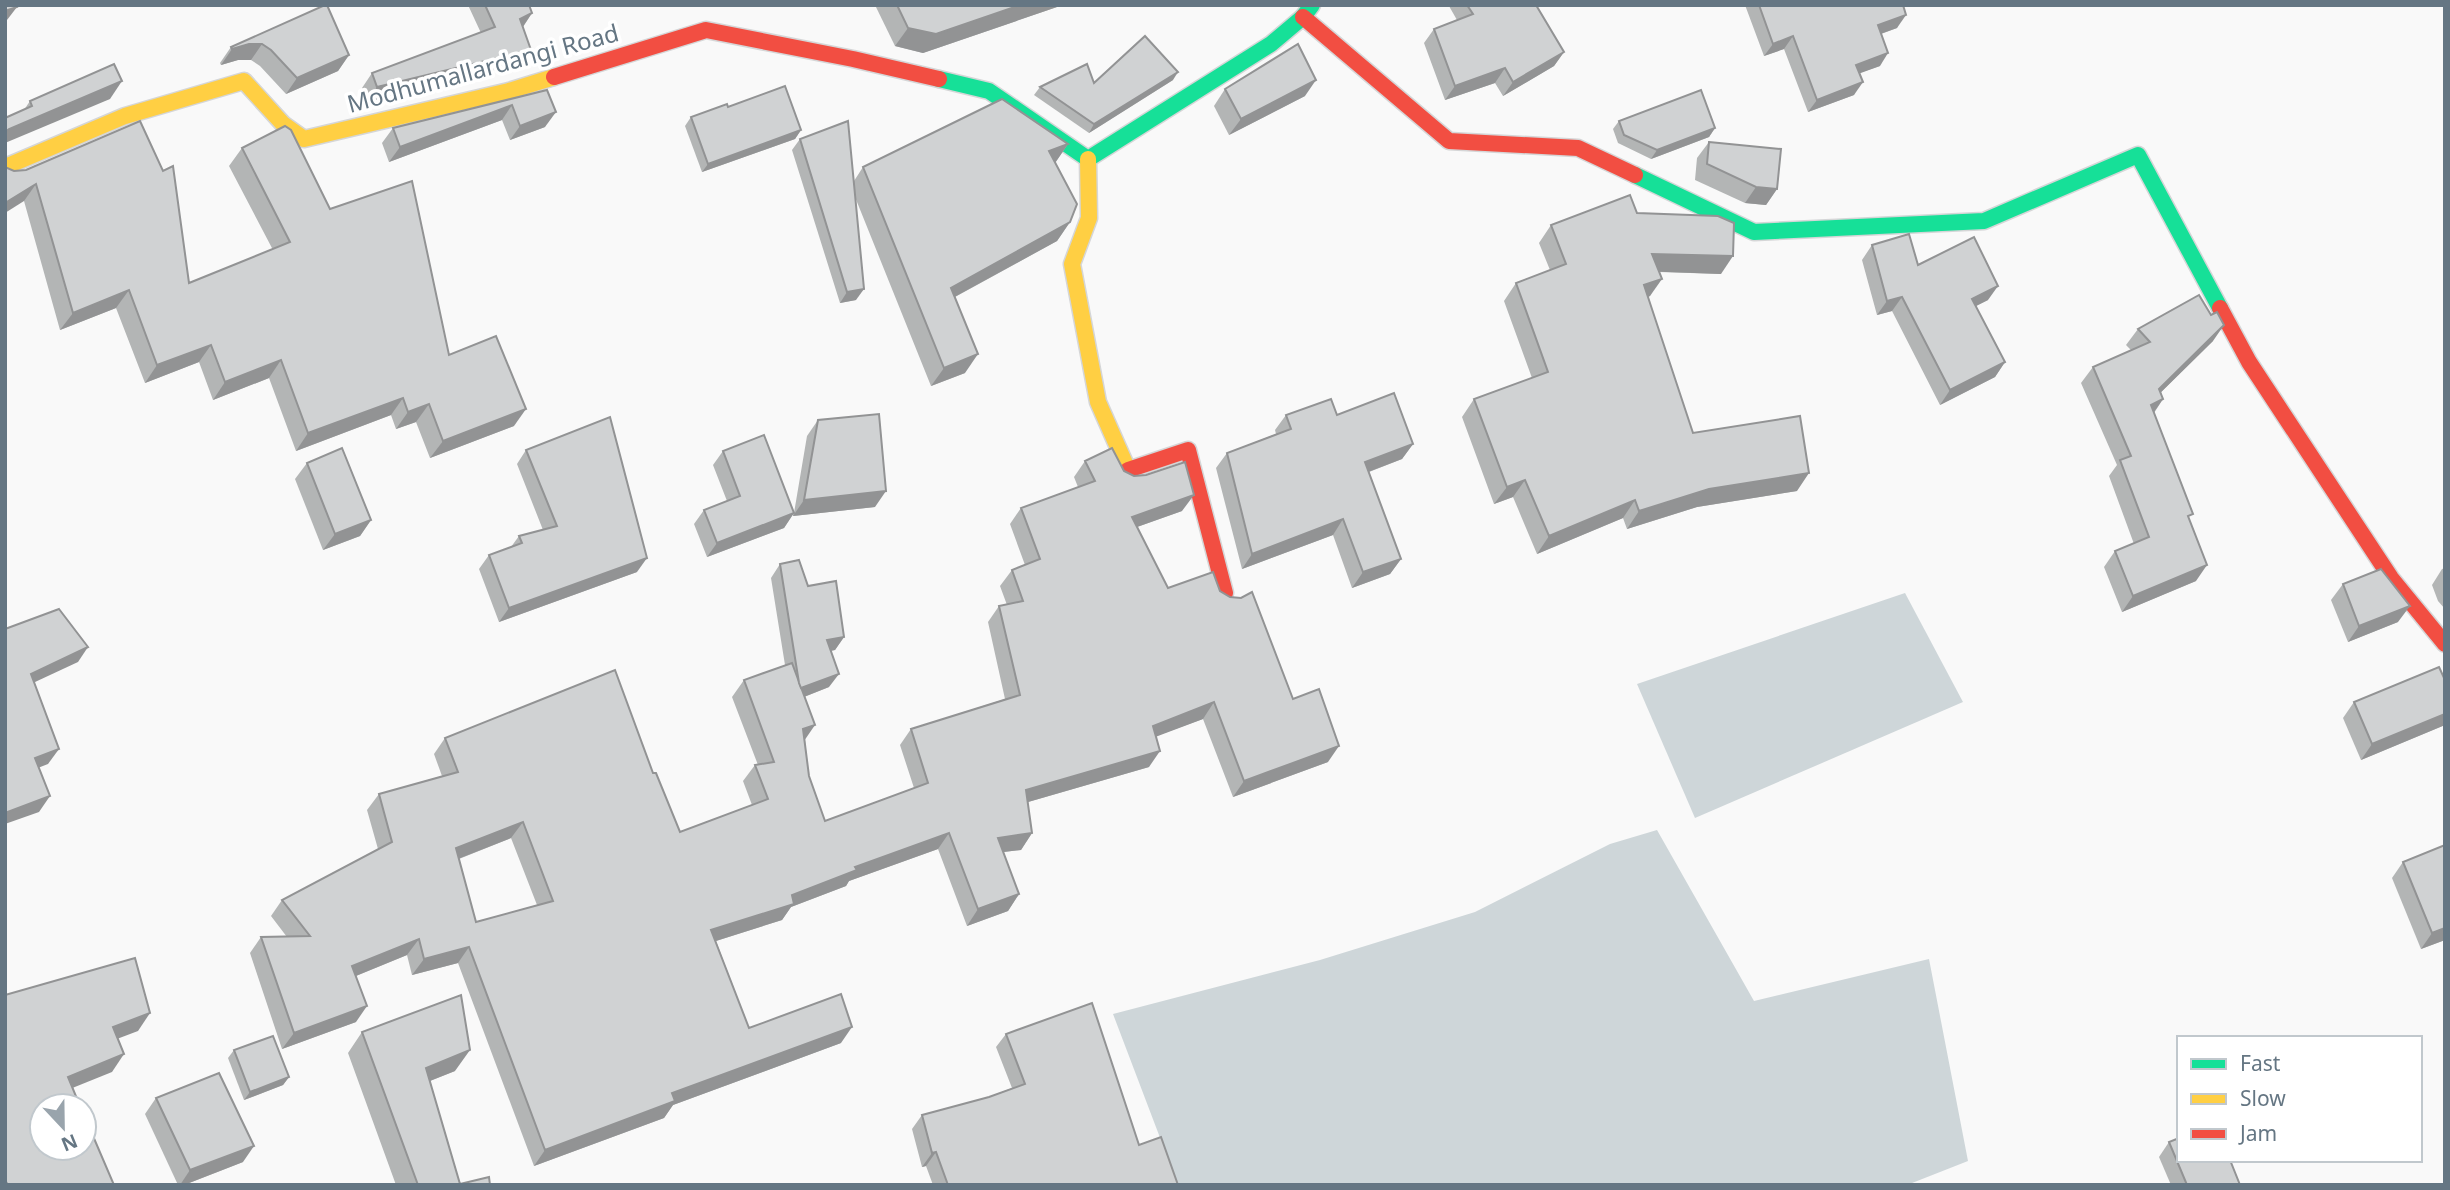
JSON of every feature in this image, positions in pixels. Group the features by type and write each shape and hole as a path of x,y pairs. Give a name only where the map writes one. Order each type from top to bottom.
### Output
{"street":[{"path":"1225,593 1188,450 1127,471 1098,402 1072,264 1089,218 1088,159 1271,44 1307,11 1449,141 1578,148 1754,232 1984,221 2138,155 2249,362 2391,578 2445,644"},
{"name":"Modhumallardangi Road","path":"5,167 125,116 244,81 283,124 304,139 509,91 706,30 989,91 1088,159"}],"shaded area":[{"path":"1905,593 1963,702 1695,818 1637,684"},
{"path":"1657,830 1754,1001 1929,959 1968,1161 1907,1185 1178,1185 1113,1014 1320,960 1475,912 1610,844"}],"building":[{"path":"5,5 16,5 17,7 5,11"},
{"path":"325,5 349,55 297,78 262,44 231,47"},
{"path":"485,5 529,5 532,13 520,19 531,50 377,87 372,73 495,27"},
{"path":"897,5 1020,5 936,34 908,28"},
{"path":"1467,5 1536,5 1564,52 1513,82 1505,68 1455,86 1434,29 1473,14"},
{"path":"1759,5 1903,5 1906,15 1878,25 1888,53 1856,65 1863,82 1817,100 1793,36 1773,44"},
{"path":"1145,36 1178,72 1094,124 1040,87 1087,64 1094,83"},
{"path":"1298,44 1316,80 1241,119 1225,89"},
{"path":"114,64 122,81 5,132 5,118 32,106 30,101"},
{"path":"785,86 801,130 708,164 691,117"},
{"path":"547,90 556,112 520,126 512,105 400,147 393,128"},
{"path":"1701,90 1715,128 1657,150 1624,135 1619,121"},
{"path":"1002,99 1068,144 1049,151 1077,204 1070,222 951,288 978,354 944,368 863,167"},
{"path":"140,121 163,171 173,166 189,283 290,242 242,148 285,126 291,130 330,209 412,181 449,355 496,336 526,409 443,441 429,404 408,412 403,398 308,433 281,360 225,382 211,345 157,365 129,290 73,313 36,184 5,203 5,167 14,171 26,170"},
{"path":"848,121 864,289 847,292 800,139"},
{"path":"1709,142 1781,149 1777,189 1756,187 1707,164"},
{"path":"1630,195 1637,213 1718,216 1734,223 1733,256 1652,254 1662,279 1644,285 1693,433 1800,416 1809,473 1709,489 1639,511 1635,500 1549,536 1525,480 1507,487 1474,399 1548,372 1516,283 1566,264 1551,225"},
{"path":"1909,234 1918,265 1974,237 1998,286 1972,299 2005,362 1950,390 1902,297 1887,301 1872,245"},
{"path":"2199,295 2211,315 2217,312 2224,325 2159,389 2163,399 2151,405 2193,514 2188,516 2207,565 2133,596 2115,551 2149,537 2120,460 2131,456 2093,367 2150,342 2138,329"},
{"path":"1394,393 1413,444 1365,462 1401,559 1363,572 1343,519 1252,554 1227,453 1291,429 1286,415 1331,399 1337,415"},
{"path":"879,414 886,491 804,500 818,420"},
{"path":"610,417 647,558 509,608 489,555 522,543 519,536 557,526 526,450"},
{"path":"764,435 794,513 717,543 704,510 740,496 723,451"},
{"path":"342,448 371,520 335,534 307,463"},
{"path":"1112,448 1124,471 1134,476 1146,475 1185,462 1194,495 1132,517 1168,588 1213,572 1220,591 1230,597 1241,598 1252,592 1293,699 1319,689 1339,746 1244,781 1214,702 1153,726 1160,751 1026,790 1032,833 998,838 1019,894 978,909 949,833 855,867 857,870 792,895 794,904 711,930 749,1028 841,994 852,1027 672,1093 675,1101 545,1150 469,947 424,959 419,939 352,966 367,1006 294,1033 261,937 310,936 282,900 392,842 379,794 458,772 445,738 615,670 653,773 656,773 680,832 768,799 755,765 774,762 744,680 792,663 815,725 803,729 809,776 825,821 928,783 911,729 1020,695 999,606 1023,601 1012,570 1040,559 1021,508 1095,481 1085,461","holes":["523,822 553,901 476,922 456,848"]},
{"path":"799,560 808,586 836,581 844,637 827,640 839,674 801,688 780,564"},
{"path":"2381,569 2410,606 2359,626 2343,584"},
{"path":"59,609 88,647 31,674 59,749 35,758 50,796 5,813 5,629"},
{"path":"2439,667 2445,680 2445,714 2372,744 2354,702"},
{"path":"2445,845 2445,928 2432,933 2403,862"},
{"path":"135,958 150,1013 113,1027 124,1054 68,1077 74,1092 28,1092 28,1162 98,1162 98,1148 114,1185 8,1185 5,1180 5,995"},
{"path":"461,995 470,1050 426,1068 460,1184 489,1177 490,1185 418,1185 362,1032"},
{"path":"1092,1003 1139,1145 1161,1137 1178,1185 948,1185 936,1152 932,1153 922,1115 1025,1084 1006,1034"},
{"path":"273,1036 289,1077 250,1092 234,1050"},
{"path":"219,1073 254,1146 190,1170 156,1098"},
{"path":"2177,1139 2177,1161 2169,1142"},
{"path":"2177,1162 2231,1162 2240,1185 2187,1185"}],"traffic: fast":[{"path":"939,79 989,91 1088,159 1271,44 1303,17 1312,5"},
{"path":"1635,175 1754,232 1984,221 2138,155 2220,308"}],"traffic: slow":[{"path":"5,167 125,116 244,81 283,124 304,139 509,91 554,77"},
{"path":"1088,159 1089,218 1072,264 1098,402 1128,470"}],"traffic: jam":[{"path":"1303,17 1449,141 1578,148 1635,175"},
{"path":"554,77 706,30 939,79"},
{"path":"2220,308 2249,362 2391,578 2445,644"},
{"path":"1128,470 1188,450 1225,593"}]}
